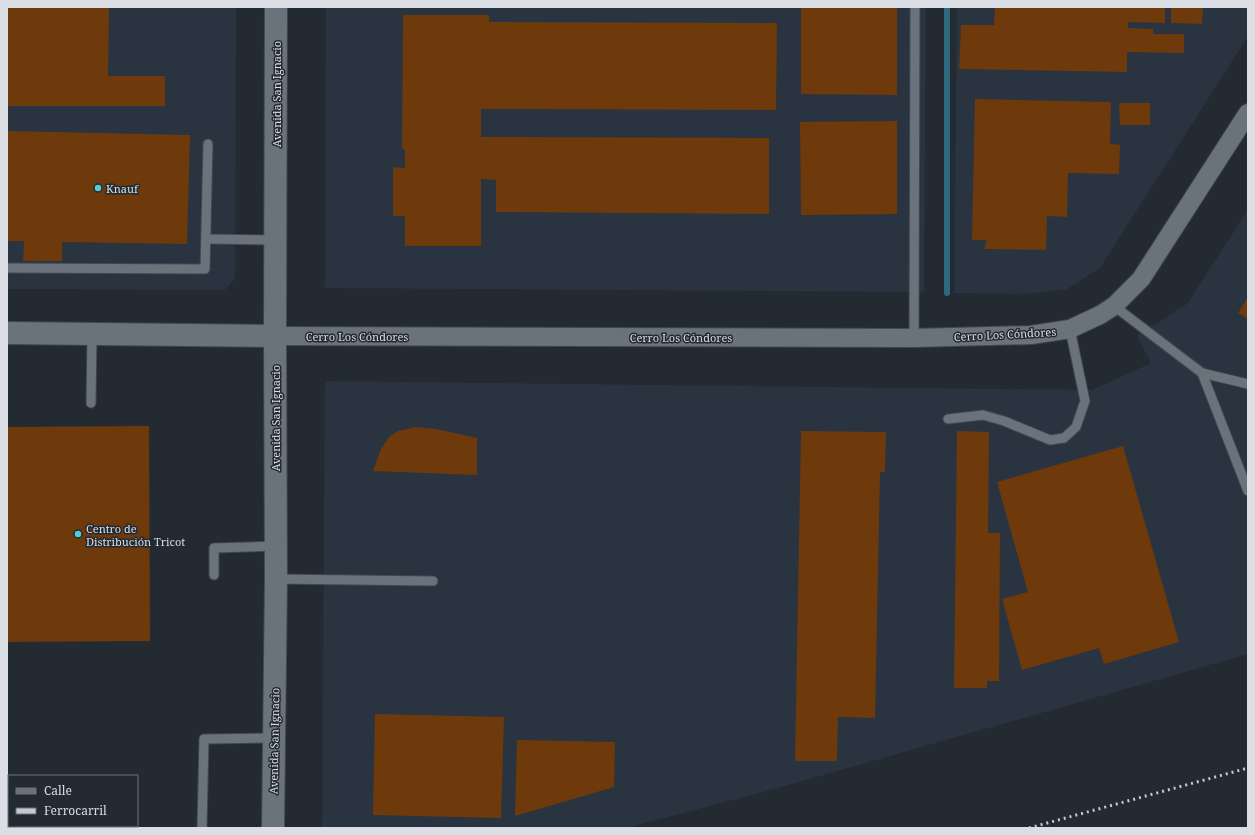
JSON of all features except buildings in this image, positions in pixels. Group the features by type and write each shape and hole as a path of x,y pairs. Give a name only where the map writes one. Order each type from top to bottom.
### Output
{"main road":[{"name":"Avenida San Ignacio","path":"273,828 276,579 276,7"},
{"name":"Cerro Los Cóndores","path":"7,333 275,336"}],"street":[{"name":"Cerro Los Cóndores","path":"275,336 914,338 1031,335 1070,329 1095,318 1114,306 1141,278 1248,114"}],"lane":[{"path":"914,338 915,7"},
{"path":"7,268 205,269 207,239 208,144"},
{"path":"207,239 275,240"},
{"path":"1114,306 1202,373 1248,384"},
{"path":"948,419 983,415 1004,420 1050,440 1064,438 1076,427 1084,401 1070,329"},
{"path":"91,403 92,334"},
{"path":"1202,373 1248,491"},
{"path":"214,575 214,548 276,546"},
{"path":"276,579 433,581"},
{"path":"202,828 204,739 274,738"}],"shaded area":[{"path":"7,7 236,7 235,278 225,290 7,289"},
{"path":"326,7 926,7 924,292 325,288"},
{"path":"957,7 1248,7 1248,36 1100,268 1067,289 1025,294 954,293"},
{"path":"1248,210 1248,654 778,788 626,828 322,828 325,381 1092,390 1151,363 1137,336 1187,304"}],"waterway":[{"path":"947,7 947,293"}],"railway":[{"path":"1029,828 1248,768"}],"place":[{"name":"Knauf","path":"98,188"},
{"name":"Centro de Distribución Tricot","path":"78,534"}]}
